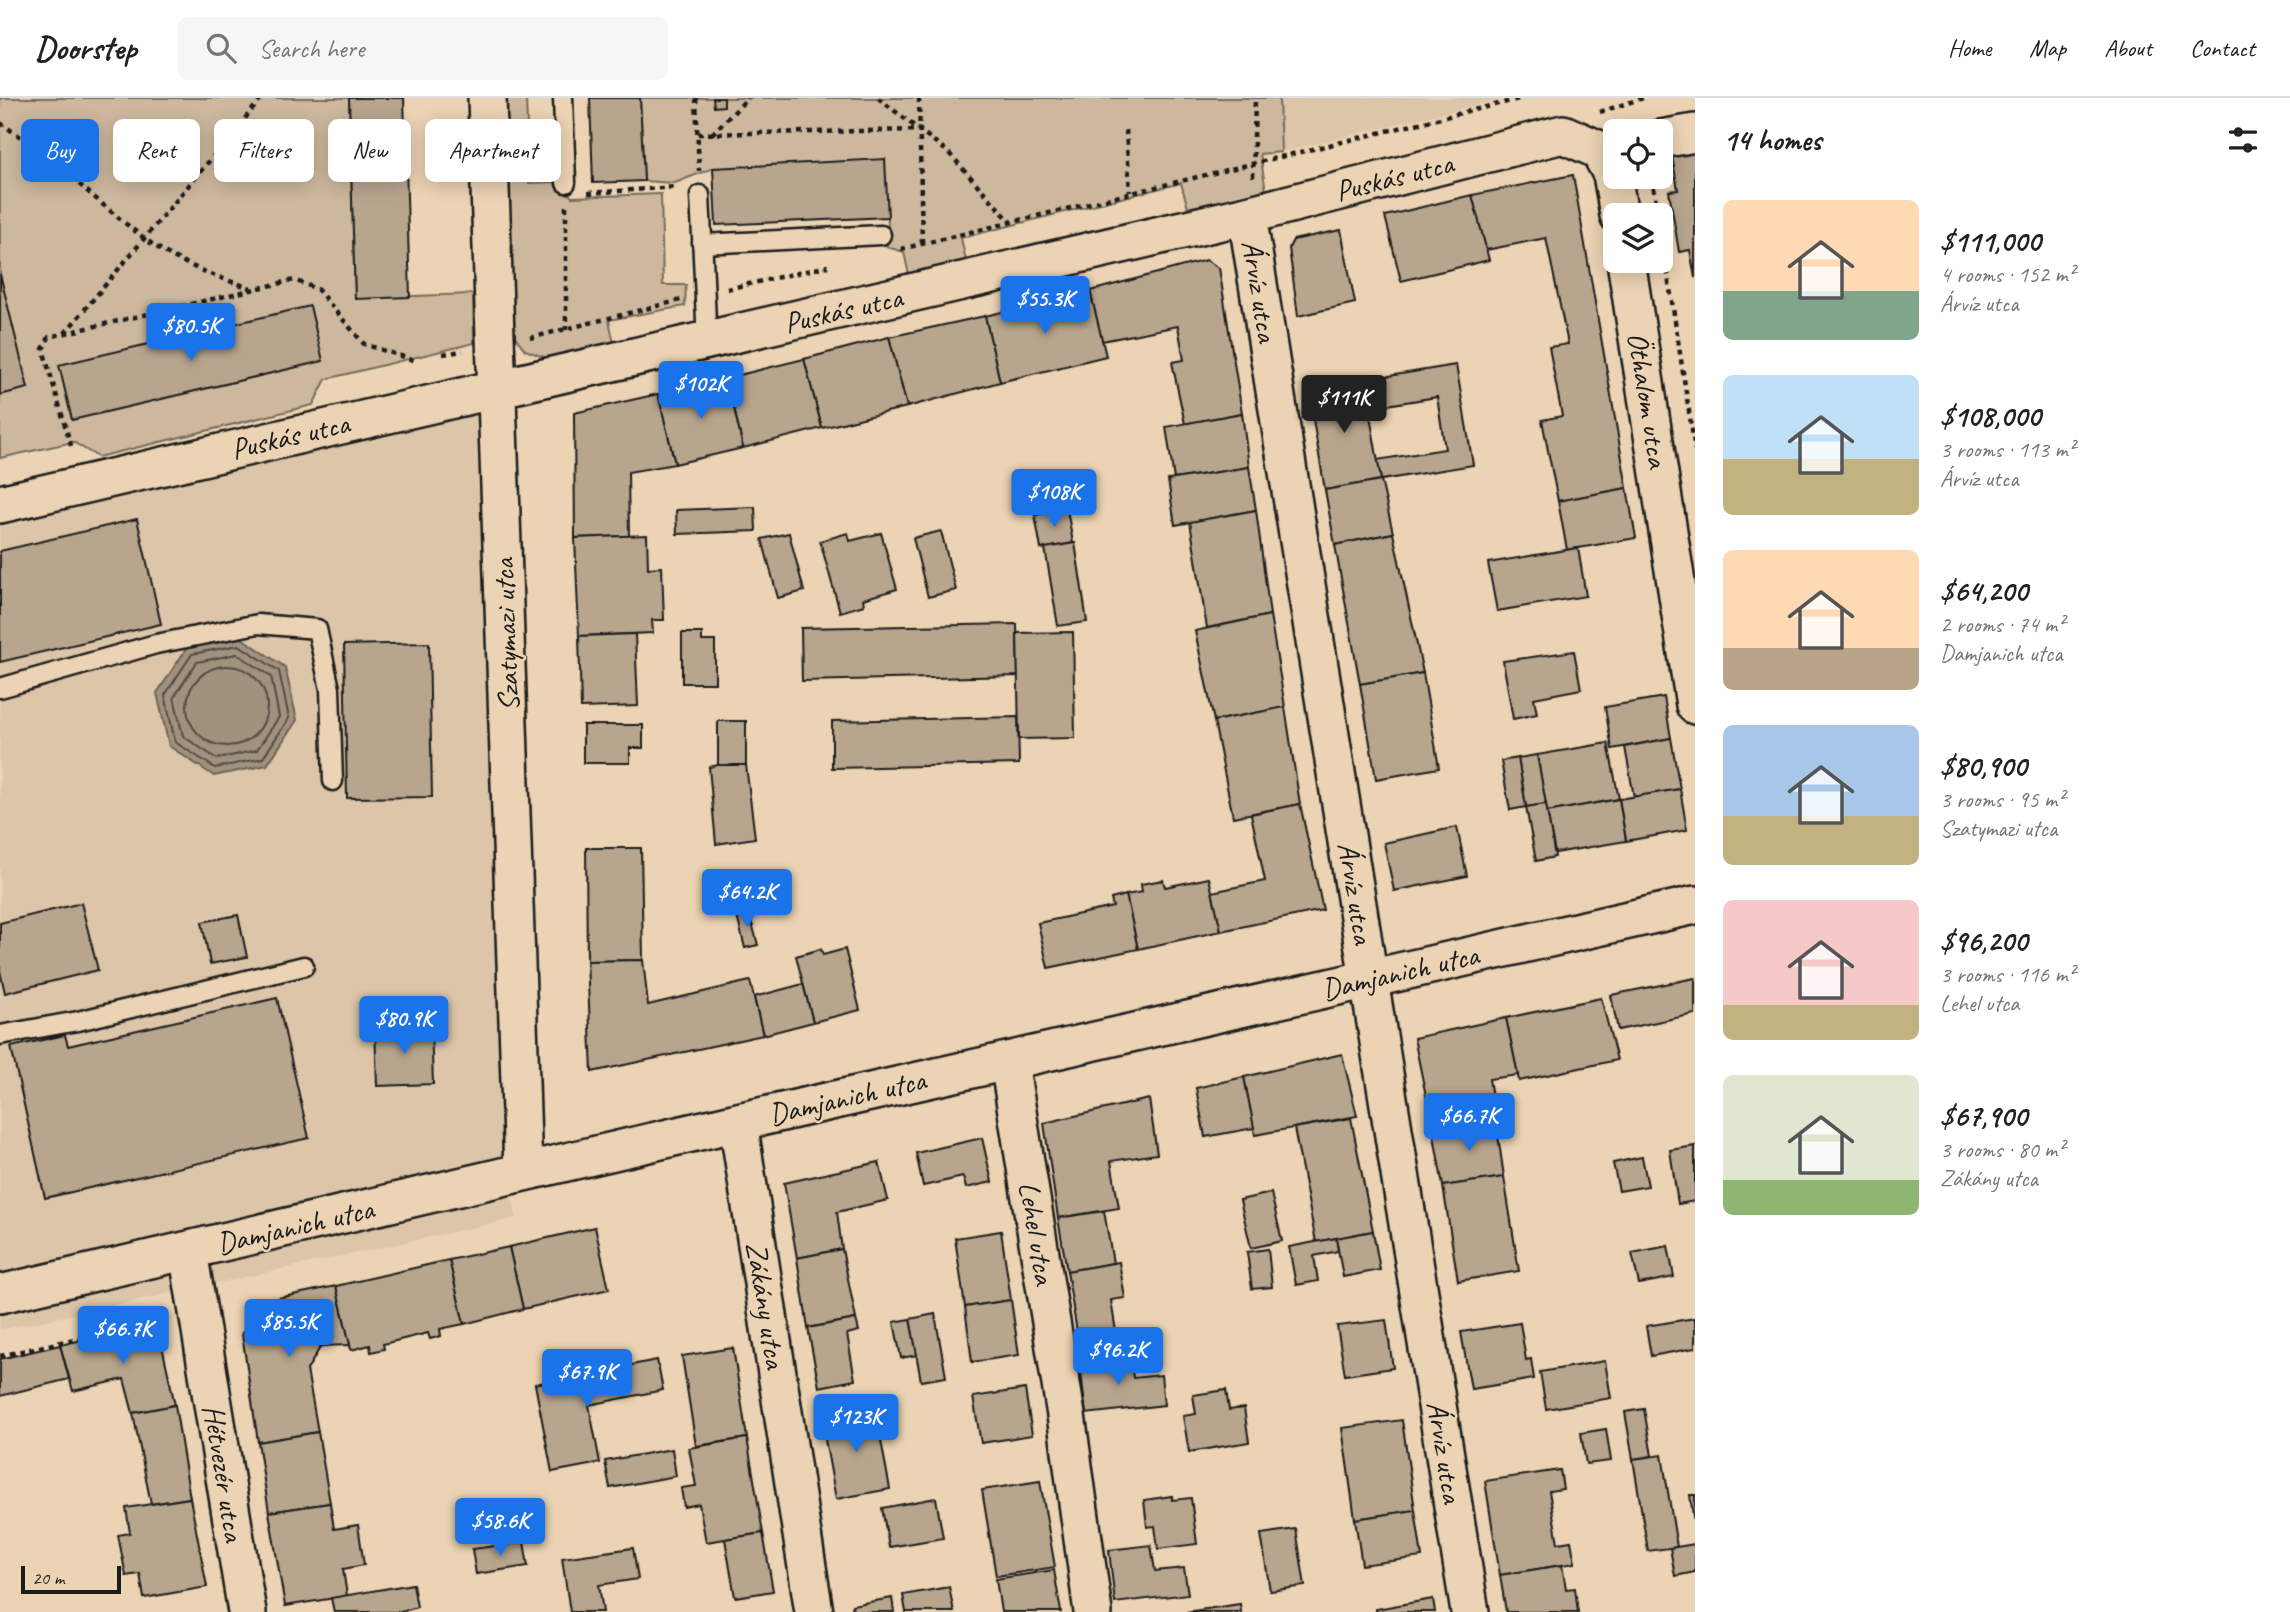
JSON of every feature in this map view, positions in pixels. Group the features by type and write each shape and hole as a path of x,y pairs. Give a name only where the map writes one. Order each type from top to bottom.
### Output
{"street":[{"name":"Szatymazi utca","path":"487,98 523,1171"},
{"path":"1673,137 1695,133"},
{"name":"Puskás utca","path":"0,504 1247,215 1563,134 1603,147"},
{"name":"Árvíz utca","path":"1247,215 1371,978 1470,1612"},
{"name":"Öthalom utca","path":"1628,273 1695,705"},
{"name":"Damjanich utca","path":"0,1294 523,1171 1695,905"},
{"name":"Lehel utca","path":"1009,1062 1066,1415 1093,1612"},
{"name":"Zákány utca","path":"738,1122 814,1612"},
{"name":"Hétvezér utca","path":"188,1251 247,1612"}],"lane":[{"path":"563,98 566,188"},
{"path":"700,191 707,342"},
{"path":"702,244 881,235"},
{"path":"0,688 156,644 258,624 317,629 330,688 333,781"},
{"path":"0,1035 78,1021 304,966"}],"path":[{"path":"65,334 262,98"},
{"path":"567,372 566,188 700,191 696,98"},
{"path":"712,134 748,98"},
{"path":"878,98 948,152 1011,221"},
{"path":"919,98 922,244"},
{"path":"1247,215 1256,162 1255,98"},
{"path":"898,250 1523,98"},
{"path":"0,123 26,140 145,239 203,272 251,289"},
{"path":"698,134 920,130"},
{"path":"1126,130 1130,192"},
{"path":"443,354 496,345 833,265"},
{"path":"1668,273 1695,450"},
{"path":"71,446 43,349 50,337 295,280 317,289 364,344 416,361"},
{"path":"0,1356 198,1310"}],"shaded area":[{"path":"0,98 349,98 350,119 328,119 328,182 352,182 355,298 473,294 474,343 326,379 313,405 98,457 73,442 0,458"},
{"path":"506,98 526,98 527,119 506,119"},
{"path":"640,98 1279,98 1281,152 1260,154 1266,191 1188,208 1181,183 961,238 966,261 909,275 904,252 887,247 888,217 713,168 675,183 644,181"},
{"path":"1279,98 1505,98 1281,152"},
{"path":"508,182 555,182 572,197 661,194 663,285 686,285 685,306 609,320 614,344 549,359 525,350 511,331"},
{"path":"498,387 506,1176 517,1218 0,1330 0,504"}],"water":[{"path":"240,637 285,667 297,720 267,765 214,776 169,746 157,693 187,648"}],"building":[{"path":"349,98 404,98 405,119 350,119"},
{"path":"590,98 640,98 644,181 593,183"},
{"path":"713,98 724,98 724,106 714,107"},
{"path":"1695,152 1695,278 1690,250 1679,252 1669,191 1678,190 1673,156"},
{"path":"885,159 888,217 716,225 713,168"},
{"path":"1573,175 1627,488 1558,501 1542,420 1562,416 1549,347 1568,344 1546,238 1486,250 1472,195"},
{"path":"352,182 407,182 410,297 355,299"},
{"path":"1472,195 1489,260 1401,281 1385,216"},
{"path":"1341,230 1355,303 1298,316 1289,248 1293,240"},
{"path":"1206,260 1219,268 1242,413 1185,424 1172,362 1184,360 1178,326 1102,341 1090,291"},
{"path":"0,274 28,388 0,395"},
{"path":"1090,291 1106,356 1000,382 985,316"},
{"path":"310,306 323,361 72,420 59,365"},
{"path":"985,316 1000,382 907,407 889,337"},
{"path":"889,337 907,407 822,428 804,359"},
{"path":"804,359 822,428 743,448 727,378"},
{"path":"1456,365 1473,465 1381,480 1377,460 1445,449 1437,397 1368,408 1364,380"},
{"path":"727,378 743,448 675,464 658,394"},
{"path":"1364,380 1381,480 1325,490 1308,390"},
{"path":"658,394 675,464 628,472 629,536 575,538 574,413"},
{"path":"1242,413 1249,467 1174,479 1166,427"},
{"path":"1249,467 1256,510 1175,525 1168,480"},
{"path":"1381,480 1393,533 1335,545 1325,490"},
{"path":"1627,488 1636,538 1567,550 1558,501"},
{"path":"755,507 756,531 677,534 676,510"},
{"path":"1067,509 1073,543 1041,549 1035,515"},
{"path":"1256,510 1270,615 1207,628 1190,522"},
{"path":"137,519 161,624 0,662 0,551"},
{"path":"941,531 956,590 928,597 913,538"},
{"path":"789,533 804,591 778,598 762,539"},
{"path":"848,533 850,541 881,533 897,589 863,599 864,605 840,612 820,541"},
{"path":"1393,533 1423,673 1360,684 1335,545"},
{"path":"647,535 648,568 662,567 664,620 652,620 653,633 579,636 575,538"},
{"path":"1075,543 1087,622 1058,626 1045,548"},
{"path":"1578,548 1586,596 1497,611 1488,563"},
{"path":"1270,615 1285,707 1214,721 1195,631"},
{"path":"1017,624 1018,676 802,681 801,628"},
{"path":"1073,632 1075,738 1019,739 1017,633"},
{"path":"682,633 702,633 702,641 715,641 715,683 682,683"},
{"path":"635,634 638,706 581,708 579,636"},
{"path":"429,643 432,797 347,798 344,645"},
{"path":"1574,651 1581,689 1534,698 1537,714 1513,719 1503,661"},
{"path":"1423,673 1439,768 1376,779 1360,684"},
{"path":"1664,697 1671,738 1612,749 1605,707"},
{"path":"1285,707 1300,804 1233,817 1214,721"},
{"path":"1018,717 1019,764 832,768 832,721"},
{"path":"718,721 746,721 746,765 718,765"},
{"path":"583,725 643,725 643,748 630,748 630,763 583,763"},
{"path":"1671,738 1680,789 1634,797 1625,747"},
{"path":"1608,743 1619,799 1547,812 1537,755"},
{"path":"1537,755 1546,804 1526,807 1518,758"},
{"path":"1518,758 1526,807 1510,810 1501,761"},
{"path":"746,765 755,838 716,844 709,767"},
{"path":"1680,789 1687,830 1626,841 1619,799"},
{"path":"1619,799 1626,841 1555,853 1547,812"},
{"path":"1300,804 1323,910 1221,931 1212,892 1265,881 1251,814"},
{"path":"1546,804 1555,857 1536,861 1526,807"},
{"path":"1457,827 1467,876 1394,891 1384,843"},
{"path":"586,848 641,848 643,960 587,961"},
{"path":"1209,878 1221,931 1138,949 1126,895 1142,892 1141,884 1163,880 1165,887"},
{"path":"1126,895 1138,949 1048,968 1038,923 1113,907 1111,899"},
{"path":"81,903 98,970 5,993 0,971 0,923"},
{"path":"748,909 758,945 745,948 736,912"},
{"path":"238,915 247,957 210,964 202,922"},
{"path":"821,949 823,955 845,949 860,1010 813,1022 796,956"},
{"path":"643,960 648,1005 750,981 763,1035 592,1072 587,961"},
{"path":"1695,978 1695,1014 1618,1030 1611,995"},
{"path":"803,984 813,1022 763,1035 754,997"},
{"path":"277,998 309,1138 45,1198 11,1047 65,1035 68,1046"},
{"path":"1601,998 1617,1060 1519,1081 1506,1018"},
{"path":"1506,1018 1518,1075 1489,1079 1496,1121 1433,1130 1414,1038"},
{"path":"431,1025 433,1084 377,1086 375,1027"},
{"path":"1342,1054 1357,1116 1255,1135 1244,1077"},
{"path":"1244,1077 1254,1128 1205,1137 1196,1088"},
{"path":"1149,1099 1157,1154 1111,1161 1119,1208 1058,1218 1044,1123"},
{"path":"1351,1118 1373,1231 1316,1242 1294,1128"},
{"path":"1496,1121 1504,1177 1443,1186 1433,1130"},
{"path":"982,1138 992,1182 966,1188 963,1177 923,1186 916,1153"},
{"path":"1695,1146 1695,1201 1678,1204 1670,1150"},
{"path":"1642,1157 1648,1186 1619,1191 1613,1163"},
{"path":"879,1162 888,1200 837,1212 842,1249 797,1258 784,1183"},
{"path":"1504,1177 1519,1271 1458,1281 1443,1186"},
{"path":"1271,1193 1282,1241 1251,1248 1240,1200"},
{"path":"1104,1211 1113,1263 1067,1271 1058,1218"},
{"path":"595,1227 609,1289 523,1309 509,1247"},
{"path":"1001,1231 1011,1300 965,1307 955,1238"},
{"path":"1373,1231 1380,1270 1343,1277 1336,1238"},
{"path":"1336,1238 1338,1251 1314,1256 1318,1281 1296,1285 1289,1247"},
{"path":"1668,1246 1674,1277 1639,1284 1632,1253"},
{"path":"509,1247 523,1309 464,1324 449,1260"},
{"path":"842,1249 856,1319 808,1328 797,1258"},
{"path":"1268,1249 1272,1287 1252,1289 1247,1252"},
{"path":"449,1260 464,1324 440,1329 441,1336 430,1339 428,1333 383,1344 384,1349 371,1352 370,1345 351,1350 336,1286"},
{"path":"1119,1262 1125,1298 1111,1300 1116,1332 1078,1338 1067,1271"},
{"path":"336,1286 350,1345 321,1346 307,1370 318,1432 258,1442 242,1334 264,1301"},
{"path":"1011,1300 1019,1355 972,1362 965,1307"},
{"path":"935,1314 946,1377 921,1381 910,1319"},
{"path":"1695,1318 1695,1348 1651,1356 1646,1326"},
{"path":"856,1319 859,1331 847,1334 855,1380 819,1387 808,1328"},
{"path":"910,1319 917,1355 901,1358 894,1322"},
{"path":"1386,1320 1393,1368 1345,1375 1337,1326"},
{"path":"157,1323 175,1405 133,1413 124,1379 73,1391 60,1345"},
{"path":"1520,1323 1526,1360 1531,1359 1534,1379 1471,1389 1461,1332"},
{"path":"60,1345 69,1379 0,1396 0,1359"},
{"path":"733,1348 747,1438 696,1446 682,1356"},
{"path":"1130,1357 1133,1378 1161,1375 1164,1405 1086,1414 1080,1363"},
{"path":"657,1360 663,1390 589,1405 600,1463 552,1472 535,1384"},
{"path":"1605,1361 1611,1398 1546,1409 1540,1372"},
{"path":"1025,1389 1032,1435 981,1443 973,1397"},
{"path":"1226,1390 1229,1410 1244,1408 1249,1442 1189,1452 1183,1416 1196,1414 1193,1395"},
{"path":"175,1405 190,1498 151,1504 133,1413"},
{"path":"875,1408 890,1489 836,1499 821,1418"},
{"path":"1644,1409 1652,1456 1633,1459 1625,1412"},
{"path":"1402,1420 1415,1510 1355,1519 1342,1428"},
{"path":"1606,1429 1611,1461 1586,1464 1581,1433"},
{"path":"318,1432 330,1503 269,1512 258,1442"},
{"path":"747,1438 763,1533 706,1542 699,1504 684,1507 681,1488 696,1486 689,1448"},
{"path":"672,1449 676,1476 610,1488 605,1461"},
{"path":"1662,1455 1677,1547 1648,1551 1633,1459"},
{"path":"1560,1470 1563,1489 1549,1491 1558,1543 1571,1541 1575,1563 1500,1575 1485,1481"},
{"path":"1040,1481 1055,1567 996,1576 982,1490"},
{"path":"1690,1495 1695,1495 1695,1529"},
{"path":"1172,1496 1172,1500 1191,1498 1197,1544 1158,1549 1155,1526 1147,1527 1144,1500"},
{"path":"190,1498 207,1587 144,1598 140,1574 126,1576 118,1535 130,1533 126,1508"},
{"path":"936,1498 943,1538 889,1547 882,1508"},
{"path":"330,1503 334,1529 358,1525 364,1565 343,1569 347,1596 285,1606 269,1512"},
{"path":"1415,1510 1422,1557 1362,1565 1355,1519"},
{"path":"1296,1529 1305,1586 1270,1591 1261,1534"},
{"path":"763,1533 773,1591 735,1597 725,1539"},
{"path":"524,1542 528,1566 476,1574 472,1549"},
{"path":"1695,1544 1695,1572 1675,1576 1670,1548"},
{"path":"1151,1545 1155,1571 1184,1568 1188,1594 1115,1603 1109,1550"},
{"path":"633,1548 638,1579 599,1585 603,1612 570,1612 562,1558"},
{"path":"1562,1565 1566,1589 1575,1588 1578,1612 1506,1612 1500,1575"},
{"path":"1054,1570 1061,1612 1001,1612 996,1579"},
{"path":"413,1584 417,1607 401,1612 334,1612 331,1598"},
{"path":"949,1587 954,1612 906,1612 903,1595"},
{"path":"892,1598 894,1612 853,1612 852,1605"},
{"path":"1433,1599 1435,1612 1376,1612 1376,1609"},
{"path":"1240,1604 1241,1612 1186,1612"}]}
